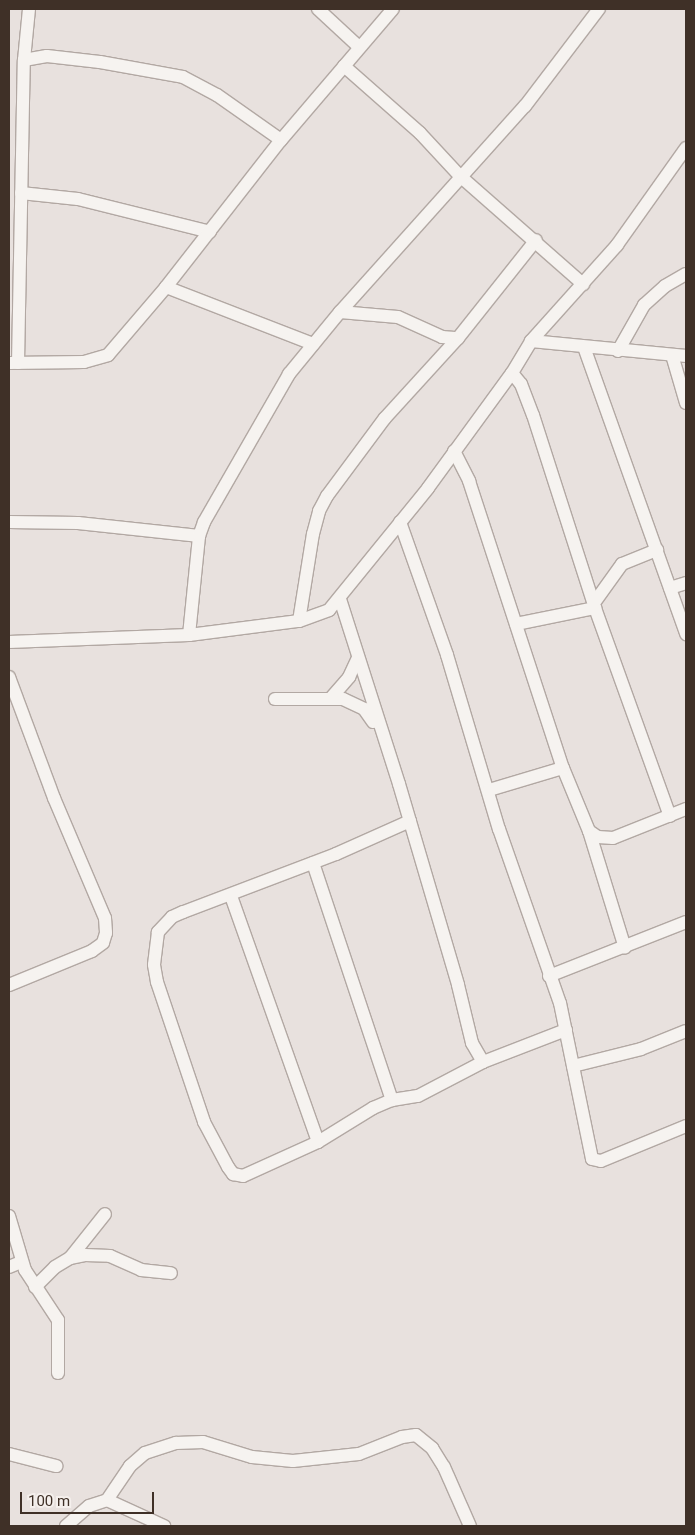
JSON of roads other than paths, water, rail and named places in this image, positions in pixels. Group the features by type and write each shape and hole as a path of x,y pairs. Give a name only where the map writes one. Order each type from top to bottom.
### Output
{"street":[{"path":"29,9 24,60 21,193 13,363 84,362 108,354 166,287 281,140 393,9"},
{"path":"318,9 359,47"},
{"path":"188,635 199,536 258,424 313,344 556,69 599,9"},
{"path":"24,60 48,56 100,62 183,77 216,95 281,140"},
{"path":"344,66 420,133 460,176 536,240 583,284"},
{"path":"9,642 188,635 299,622 329,610 340,599 454,451 512,373 531,341 617,245 686,149"},
{"path":"21,193 78,199 210,232"},
{"path":"299,622 318,511 385,418 458,338 536,240"},
{"path":"618,351 644,305 665,286 686,274"},
{"path":"166,287 313,344"},
{"path":"340,312 398,317 442,337 458,338"},
{"path":"531,341 618,351 686,356"},
{"path":"584,347 686,634"},
{"path":"672,354 686,403"},
{"path":"512,373 523,389 533,415 594,605 670,816"},
{"path":"454,451 468,480 563,768 589,831 626,948"},
{"path":"9,522 87,524 199,536"},
{"path":"400,522 444,647 550,976 566,1030 594,1162 686,1126"},
{"path":"516,624 594,605 622,564 657,550"},
{"path":"670,588 686,583"},
{"path":"340,599 410,821 458,985 472,1043 483,1062"},
{"path":"331,698 349,677 358,658"},
{"path":"9,677 104,918 106,933 103,943 92,951 9,985"},
{"path":"275,699 331,698 352,702 364,709 384,740"},
{"path":"489,790 563,768"},
{"path":"589,831 598,837 613,838 686,809"},
{"path":"410,821 313,863 172,918 158,932 155,942 157,982 204,1122 220,1154 238,1176 318,1142 392,1100 418,1096 483,1062 566,1030"},
{"path":"313,863 392,1100"},
{"path":"231,896 318,1142"},
{"path":"550,976 626,948 686,922"},
{"path":"574,1066 641,1049 686,1031"},
{"path":"35,1288 55,1267 70,1258 104,1214"},
{"path":"9,1216 21,1262 35,1288 58,1320 58,1373"},
{"path":"70,1258 110,1256 141,1270 170,1273"},
{"path":"9,1267 21,1262"},
{"path":"66,1526 89,1506 107,1500 130,1466 145,1453 176,1443 203,1442 252,1457 293,1461 359,1454 402,1437 416,1435 432,1448 440,1460 470,1526"},
{"path":"9,1454 56,1466"},
{"path":"107,1500 164,1526"}]}
